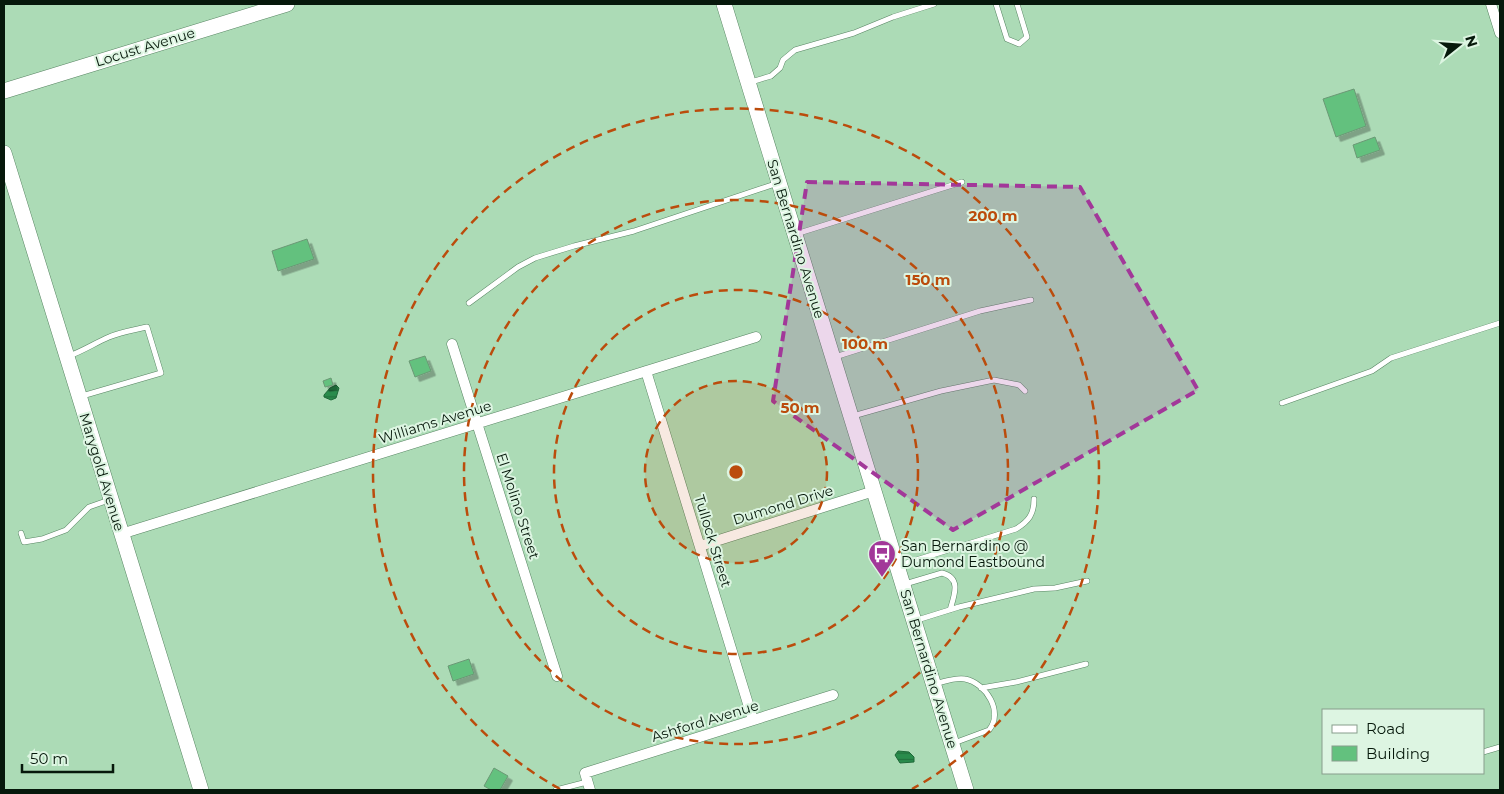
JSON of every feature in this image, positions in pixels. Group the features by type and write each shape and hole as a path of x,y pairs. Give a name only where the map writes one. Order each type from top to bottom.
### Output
{"street":[{"name":"Locust Avenue","path":"4,91 287,4"},
{"name":"San Bernardino Avenue","path":"724,4 966,790"},
{"path":"1491,4 1500,33"},
{"name":"Marygold Avenue","path":"4,153 201,790"},
{"name":"Williams Avenue","path":"122,534 756,337"},
{"name":"El Molino Street","path":"452,344 557,676"},
{"name":"Tullock Street","path":"646,370 753,720"},
{"name":"Dumond Drive","path":"700,546 874,491"},
{"name":"Ashford Avenue","path":"587,782 753,720 833,695"}],"lane":[{"path":"748,83 771,76 780,68 783,60 795,50 854,33 893,17 934,4"},
{"path":"996,4 1007,39 1019,44 1027,37 1017,4"},
{"path":"794,235 962,182"},
{"path":"469,303 518,267 535,258 634,231 778,183"},
{"path":"832,358 980,312 1031,300"},
{"path":"1282,403 1372,371 1391,358 1500,323"},
{"path":"67,356 85,350 106,338 147,327 161,373 79,396"},
{"path":"850,417 941,390 994,380 1019,385 1025,391"},
{"path":"897,566 1016,529 1030,518 1034,509 1034,499"},
{"path":"21,533 24,542 57,534 66,530 89,507 111,500"},
{"path":"903,584 942,573 948,575 954,580 955,588 950,610"},
{"path":"914,621 1034,589 1055,588 1087,581"},
{"path":"981,688 1016,682 1086,664"},
{"path":"933,684 964,679 981,688 991,701 994,711 993,725 984,733 952,744"},
{"path":"1484,752 1500,747"},
{"path":"556,790 587,782"}],"highlighted area":[{"path":"807,182 1080,187 1198,390 953,530 773,401"}],"shaded area":[{"path":"336,385 339,388 336,398 331,400 324,397 330,388"},
{"path":"898,751 909,752 914,757 914,762 900,763 895,755"}],"building":[{"path":"1354,89 1366,126 1336,137 1323,99"},
{"path":"1375,137 1380,150 1357,158 1353,145"},
{"path":"307,239 314,259 278,271 272,251"},
{"path":"425,356 431,371 415,377 409,361"},
{"path":"331,378 333,385 325,387 323,381"},
{"path":"469,659 474,674 453,681 448,666"},
{"path":"494,768 508,776 500,790 491,790 484,786"}],"place":[{"name":"San Bernardino @ Dumond Eastbound","path":"882,578"}]}
